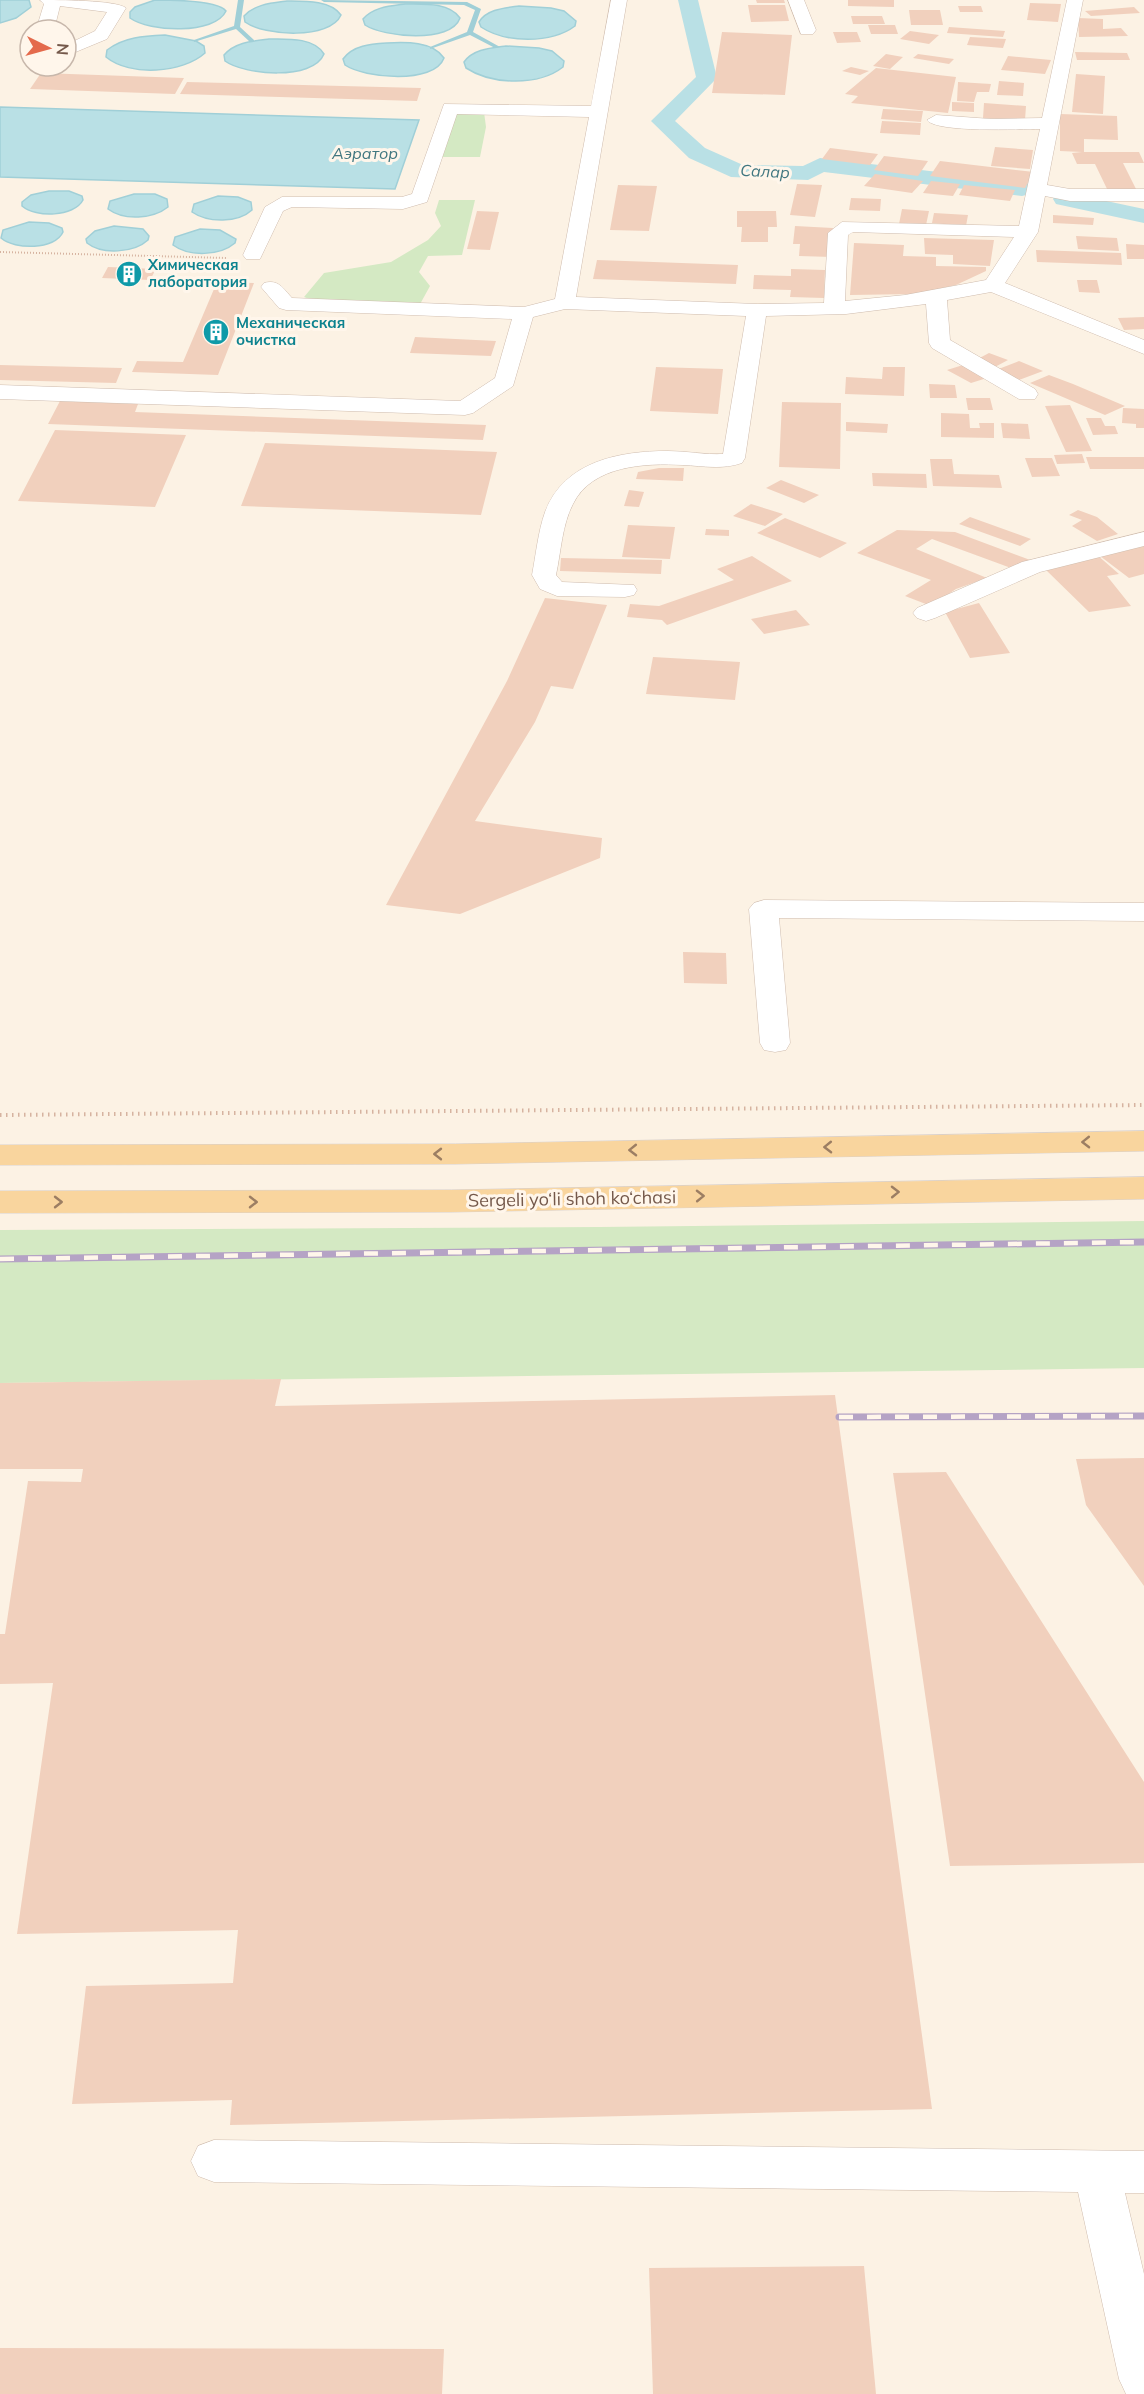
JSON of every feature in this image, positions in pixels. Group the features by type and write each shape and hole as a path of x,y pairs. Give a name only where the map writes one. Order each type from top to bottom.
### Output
{"main road":[{"path":"0,1155 454,1154 1144,1142"},
{"name":"Sergeli yo‘li shoh ko‘chasi","path":"0,1202 451,1202 1144,1188"}],"street":[{"path":"565,303 619,0"},
{"path":"796,0 807,30"},
{"path":"993,285 1028,232 1075,0"},
{"path":"47,18 50,1 118,8 101,35 78,46"},
{"path":"253,255 275,207 289,201 403,203 420,198 450,108 599,112"},
{"path":"936,120 991,124 1050,123"},
{"path":"1037,189 1070,195 1144,195"},
{"path":"834,308 838,233 849,226 1028,232"},
{"path":"271,287 286,304 524,314 565,303 757,310 852,308 936,297 993,285 1144,348"},
{"path":"936,297 940,343 1027,394"},
{"path":"625,590 557,589 549,584 544,575 560,505 569,488 590,472 622,462 667,458 734,458 757,310"},
{"path":"0,392 465,408 506,381 524,314"},
{"path":"926,613 1031,567 1144,539"},
{"path":"775,1043 764,909 1144,912"},
{"path":"214,2161 1144,2172"},
{"path":"1098,2173 1144,2379"}],"path":[{"path":"0,252 210,259 253,255"},
{"path":"0,1116 1144,1105"}],"green space":[{"path":"457,112 484,112 486,127 480,157 434,157"},
{"path":"439,200 475,200 462,255 428,256 419,272 430,286 419,306 320,303 304,297 324,273 391,262 428,240 441,226 435,213"},
{"path":"1144,1221 1144,1368 0,1383 0,1230"}],"water":[{"path":"0,0 29,0 31,7 16,18 0,23"},
{"path":"155,0 205,3 221,7 226,11 219,19 209,24 181,29 151,26 130,18 130,12 135,7"},
{"path":"287,1 324,4 331,6 341,15 324,29 311,32 281,33 254,27 245,22 244,16 253,9"},
{"path":"405,4 443,7 460,18 454,26 444,32 431,35 386,33 365,25 363,19 372,12"},
{"path":"519,6 564,11 576,21 575,26 554,36 528,39 502,36 481,27 479,22 487,14"},
{"path":"165,35 196,41 204,46 205,53 184,65 156,70 128,68 106,57 107,50 120,42"},
{"path":"269,39 307,42 314,44 324,54 317,63 293,72 247,70 225,61 224,55 233,47"},
{"path":"387,43 426,46 439,52 444,58 438,67 413,76 382,76 354,70 345,65 343,59 357,48"},
{"path":"506,46 552,51 564,61 563,67 541,78 515,81 489,78 466,68 464,62 472,54"},
{"name":"Аэратор","path":"0,107 419,120 395,189 0,177"},
{"path":"49,191 69,191 82,196 83,200 72,210 54,214 36,213 22,206 22,202 31,195"},
{"path":"134,194 155,194 167,199 168,207 155,214 138,217 122,215 108,209 110,201"},
{"path":"218,196 238,197 251,202 252,210 239,217 223,220 206,218 192,212 194,204"},
{"path":"29,222 49,223 62,228 63,232 52,242 34,246 15,245 1,238 3,230"},
{"path":"114,226 143,229 149,236 148,240 135,248 118,251 93,247 87,243 86,239 95,231"},
{"path":"200,229 220,230 236,239 235,243 213,253 187,252 173,245 175,237"}],"building":[{"path":"756,0 784,0 785,3 757,3"},
{"path":"848,0 894,0 894,7 848,6"},
{"path":"1030,3 1061,4 1058,22 1027,20"},
{"path":"748,5 785,5 789,21 751,22"},
{"path":"958,6 981,6 983,12 960,12"},
{"path":"1134,7 1140,13 1091,16 1085,11"},
{"path":"909,10 940,10 943,25 911,25"},
{"path":"851,16 882,16 885,24 853,24"},
{"path":"1078,18 1103,19 1103,29 1121,28 1128,36 1079,37"},
{"path":"868,25 895,25 898,34 871,34"},
{"path":"949,27 1005,31 1003,37 947,33"},
{"path":"910,31 939,35 929,44 900,39"},
{"path":"722,32 792,35 785,95 712,93"},
{"path":"833,32 857,32 861,42 837,43"},
{"path":"970,37 1006,39 1003,48 967,45"},
{"path":"1075,52 1127,53 1130,60 1077,60"},
{"path":"886,54 903,57 890,69 873,66"},
{"path":"918,54 954,59 949,64 913,58"},
{"path":"1008,56 1051,60 1045,74 1001,70"},
{"path":"851,67 869,71 860,75 842,71"},
{"path":"876,68 956,77 948,113 851,103 858,96 845,94"},
{"path":"78,74 184,78 175,94 30,89 38,78 78,78"},
{"path":"1076,74 1105,76 1103,114 1072,112"},
{"path":"999,81 1024,83 1023,96 997,95"},
{"path":"187,82 421,88 417,101 180,94"},
{"path":"958,82 991,84 989,92 977,92 974,102 957,101"},
{"path":"952,102 974,103 974,112 952,111"},
{"path":"984,103 1026,106 1025,120 983,118"},
{"path":"883,109 923,111 921,122 881,119"},
{"path":"1060,114 1117,116 1118,140 1084,139 1084,152 1139,152 1144,163 1123,163 1137,191 1108,191 1095,164 1077,164 1072,153 1082,152 1060,151"},
{"path":"882,121 921,123 920,135 880,133"},
{"path":"995,147 1033,150 1030,169 991,166"},
{"path":"830,148 878,154 870,165 822,159"},
{"path":"884,156 928,161 918,176 874,170"},
{"path":"940,161 1034,172 1025,188 930,176"},
{"path":"875,174 923,181 912,193 864,186"},
{"path":"931,181 960,184 953,196 923,193"},
{"path":"797,184 822,185 815,217 790,215"},
{"path":"618,185 657,186 649,231 610,230"},
{"path":"964,185 1015,190 1010,201 959,195"},
{"path":"851,198 881,199 880,211 849,210"},
{"path":"902,209 929,211 926,225 899,224"},
{"path":"477,211 499,212 490,250 467,249"},
{"path":"737,211 776,211 777,227 768,227 768,242 741,242 742,227 737,227"},
{"path":"934,213 968,215 966,226 932,223"},
{"path":"1053,215 1094,218 1093,225 1053,223"},
{"path":"795,226 833,228 832,257 799,256 800,244 793,244"},
{"path":"1076,236 1117,238 1119,251 1078,249"},
{"path":"924,238 994,240 990,266 953,264 953,255 925,254"},
{"path":"854,243 904,245 903,256 936,257 936,266 986,267 986,271 956,285 915,294 850,295"},
{"path":"1126,244 1144,245 1144,259 1127,259"},
{"path":"1036,250 1121,253 1122,265 1037,262"},
{"path":"597,260 738,265 736,284 593,279"},
{"name":"Химическая лаборатория","path":"108,267 156,269 150,280 102,278"},
{"path":"791,269 825,270 824,298 790,297 791,290 753,289 754,275 791,276"},
{"path":"1077,280 1097,280 1100,293 1079,292"},
{"name":"Механическая очистка","path":"217,282 254,283 218,375 132,372 137,361 183,362"},
{"path":"1144,317 1144,329 1124,330 1118,318"},
{"path":"415,337 496,341 491,356 410,353"},
{"path":"989,353 1008,360 993,368 974,361"},
{"path":"1019,361 1043,371 1019,380 996,370"},
{"path":"0,365 122,368 116,383 0,380"},
{"path":"963,365 987,378 971,383 947,370"},
{"path":"656,367 723,369 718,414 650,411"},
{"path":"883,367 905,367 904,396 845,394 846,377 882,379"},
{"path":"1049,375 1125,406 1105,415 1030,383"},
{"path":"929,384 955,385 957,398 930,398"},
{"path":"966,398 990,398 993,410 968,410"},
{"path":"60,401 138,404 135,412 486,425 483,440 48,424"},
{"path":"782,402 841,403 840,469 779,467"},
{"path":"1070,405 1092,451 1066,452 1045,406"},
{"path":"1123,408 1144,409 1144,428 1136,428 1136,424 1122,423"},
{"path":"941,413 969,414 970,428 980,428 979,423 994,423 994,438 941,437"},
{"path":"1086,418 1101,418 1105,426 1115,426 1118,434 1093,435"},
{"path":"846,422 888,424 887,433 846,431"},
{"path":"1001,423 1028,424 1030,439 1003,438"},
{"path":"55,430 186,435 155,507 18,501"},
{"path":"265,443 497,452 481,515 241,506"},
{"path":"1082,454 1085,463 1057,464 1054,455"},
{"path":"1086,457 1144,457 1144,469 1090,469"},
{"path":"1025,458 1052,458 1060,476 1032,477"},
{"path":"930,459 952,459 954,474 999,475 1002,488 933,486"},
{"path":"659,468 684,468 683,481 636,479 638,472"},
{"path":"872,473 926,474 927,488 873,486"},
{"path":"781,480 819,495 804,503 766,488"},
{"path":"629,490 644,492 639,507 624,506"},
{"path":"751,504 783,514 765,526 733,516"},
{"path":"1078,510 1097,517 1118,534 1097,541 1072,526 1082,520 1069,515"},
{"path":"970,517 1031,539 1020,546 959,524"},
{"path":"785,518 847,543 820,558 757,533"},
{"path":"628,525 675,527 670,559 622,557"},
{"path":"706,529 729,530 729,536 705,535"},
{"path":"897,530 955,532 1033,561 1011,568 932,539 916,549 987,578 956,589 931,606 905,596 931,580 857,553"},
{"path":"1144,545 1144,574 1129,578 1100,556"},
{"path":"1096,554 1119,574 1107,576 1131,606 1089,612 1046,570"},
{"path":"752,556 792,581 667,625 662,620 627,617 630,604 659,606 734,580 717,569"},
{"path":"561,558 662,560 661,574 560,571"},
{"path":"545,598 607,605 573,689 551,686 535,722 475,821 602,838 600,858 460,914 386,905 507,681"},
{"path":"979,603 1010,653 970,658 945,612"},
{"path":"796,610 810,625 764,634 751,619"},
{"path":"653,657 740,662 735,700 646,694"},
{"path":"683,952 726,953 727,984 684,983"},
{"path":"281,1379 275,1406 835,1395 932,2109 230,2125 232,2100 72,2104 86,1986 233,1983 238,1930 17,1934 53,1683 0,1684 0,1634 5,1634 28,1481 81,1482 83,1469 0,1469 0,1383"},
{"path":"1144,1458 1144,1586 1086,1505 1076,1459"},
{"path":"946,1472 1144,1782 1144,1863 950,1866 893,1473"},
{"path":"864,2266 876,2394 653,2394 649,2268"},
{"path":"0,2348 444,2349 442,2394 0,2394"}],"waterway":[{"path":"237,27 241,0"},
{"path":"324,0 465,3 478,9 470,33"},
{"name":"Салар","path":"688,0 707,78 662,121 697,153 739,172 808,173 820,165 1022,189"},
{"path":"196,41 237,27"},
{"path":"237,27 252,41"},
{"path":"432,48 470,33"},
{"path":"470,33 497,47"},
{"name":"Салар","path":"1064,199 1144,216"}],"railway":[{"path":"0,1259 1144,1242"},
{"path":"839,1417 1144,1416"}],"place":[{"name":"Химическая лаборатория","path":"129,274"},
{"name":"Механическая очистка","path":"216,332"}]}
